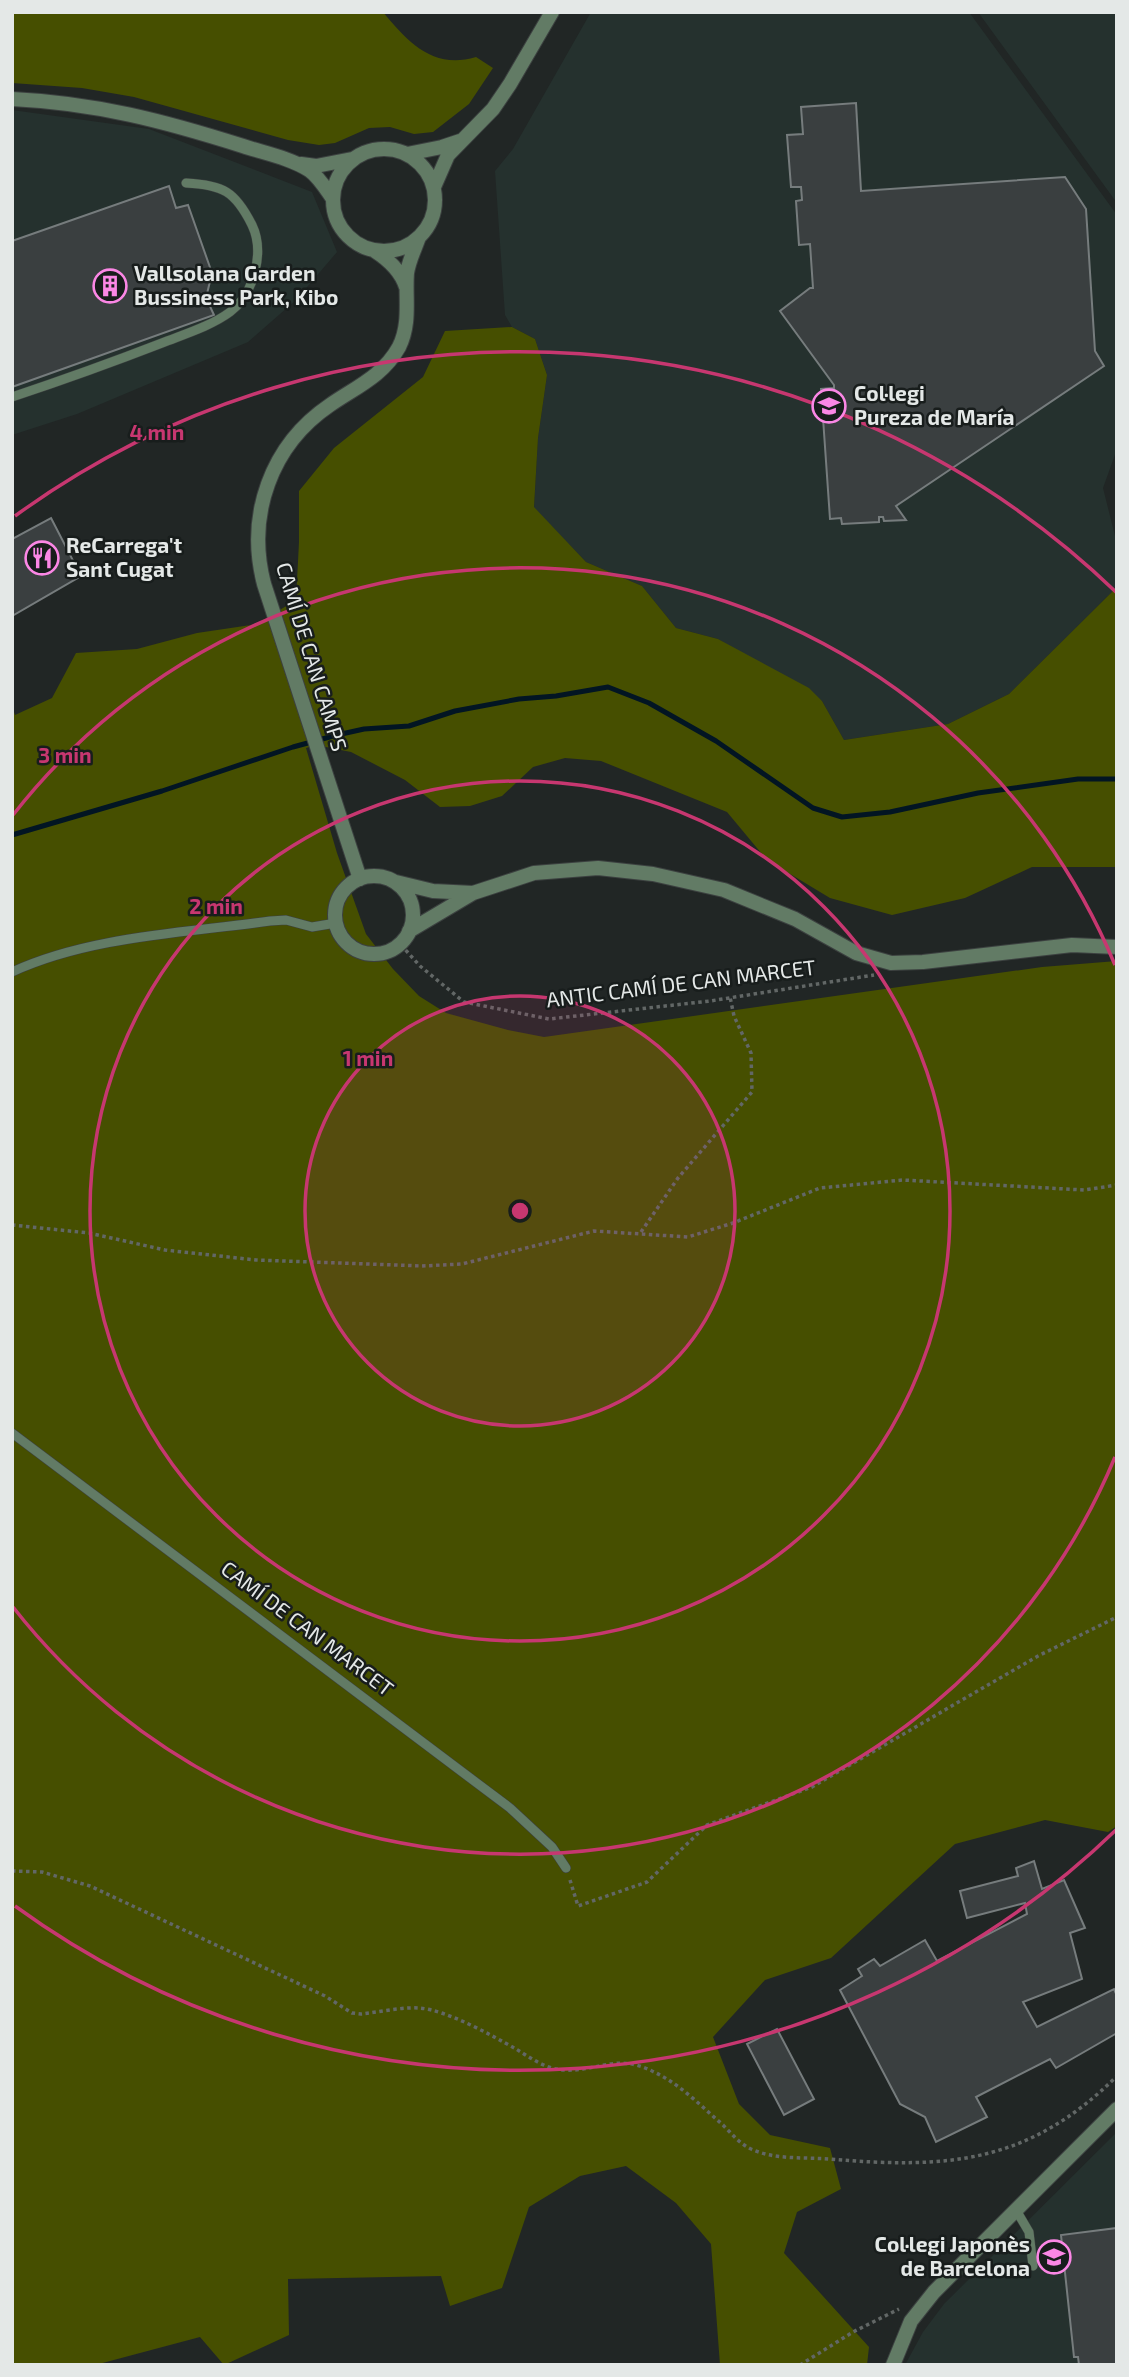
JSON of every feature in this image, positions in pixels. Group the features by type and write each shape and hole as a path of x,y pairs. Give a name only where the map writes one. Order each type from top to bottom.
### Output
{"street":[{"path":"375,251 402,248 419,237 428,226 433,214 434,187 449,155 499,101 552,12"},
{"path":"12,99 75,104 152,118 293,163 309,171 333,199"},
{"path":"293,163 316,166 352,159 382,148 407,154 442,148 462,140"},
{"path":"407,154 424,167 434,187"},
{"path":"352,159 339,174 333,199 334,212 342,230 356,243 388,260 403,277 407,292"},
{"name":"CAMÍ DE CAN CAMPS","path":"360,878 264,584 257,543 258,521 272,470 293,436 330,405 374,377 399,345 405,331 408,310 410,261 419,237"},
{"path":"409,931 473,893 534,873 598,868 653,874 724,890 795,919 856,953 891,963 923,962 1072,945 1117,947"},
{"path":"394,882 405,892 412,906 409,931 400,944 380,953 358,950 342,936 336,923 336,906 346,888 360,878 378,876 421,889 473,893"},
{"path":"893,2365 911,2321 926,2301 1117,2109"}],"lane":[{"path":"12,397 122,359 214,321 231,311 246,296 258,258 254,229 243,208 227,190 212,185 186,183"},
{"path":"12,971 54,956 136,939 270,920 286,920 312,927 336,923"},
{"name":"CAMÍ DE CAN MARCET","path":"12,1433 510,1808 552,1847 566,1868"},
{"path":"1016,2210 1029,2232 1033,2266"}],"path":[{"name":"ANTIC CAMÍ DE CAN MARCET","path":"400,944 420,966 464,1002 550,1019 730,997 877,975"},
{"path":"641,1233 678,1178 752,1092 751,1053 734,1016 730,997"},
{"path":"12,1224 89,1233 165,1250 270,1260 422,1266 462,1264 594,1231 688,1237 733,1223 820,1188 903,1180 1084,1190 1117,1185"},
{"path":"566,1868 578,1906 647,1882 706,1825 811,1787 1038,1656 1117,1617"},
{"path":"12,1871 41,1872 90,1886 326,1996 352,2013 421,2008 436,2012 516,2049 534,2061 564,2070 616,2063 640,2066 670,2081 747,2147 772,2156 874,2163 967,2159 998,2151 1054,2126 1084,2106 1117,2076"},
{"path":"800,2365 853,2332 899,2309"}],"shaded area":[{"name":"Col·legi Pureza de María","path":"591,12 969,12 1117,215 1117,449 1103,488 1117,544 1117,587 1009,694 948,724 844,740 822,701 718,639 676,628 642,586 586,562 534,508 538,438 547,375 535,339 512,327 505,315 495,171 513,149"},
{"path":"978,12 1117,12 1117,203"},
{"path":"12,110 149,129 312,192 337,252 296,300 248,342 77,414 12,435"},
{"name":"Col·legi Japonès de Barcelona","path":"1117,2132 1117,2365 905,2365 923,2332 944,2304"}],"green space":[{"path":"12,12 383,12 402,34 423,51 447,60 476,57 493,68 469,104 433,132 414,134 390,127 369,128 335,143 319,145 288,140 134,97 82,88 12,83"},
{"path":"512,327 535,339 547,375 538,438 534,507 586,562 642,586 676,628 718,639 809,688 822,701 844,740 948,724 1009,694 1117,587 1117,867 1032,867 965,898 892,915 830,898 767,860 727,812 601,761 565,758 533,767 502,796 470,806 440,807 405,780 351,752 316,745 306,748 337,853 366,934 393,969 419,996 446,1013 508,1030 544,1037 1042,967 1117,961 1117,1826 1108,1832 1045,1820 955,1844 831,1958 765,1980 713,2037 739,2104 770,2135 830,2148 841,2189 797,2212 784,2253 869,2347 867,2365 720,2365 711,2244 676,2203 626,2166 580,2176 529,2207 502,2288 450,2306 441,2276 288,2279 289,2335 224,2365 200,2337 95,2365 12,2365 12,706 15,715 52,698 76,653 137,649 197,633 257,624 296,600 299,491 334,448 423,377 445,331"}],"building":[{"path":"856,103 861,191 1065,177 1086,209 1095,351 1104,366 896,506 906,520 884,521 883,517 879,517 879,522 842,524 841,518 830,519 821,389 834,388 834,385 780,311 813,288 810,244 799,245 796,201 802,200 801,187 791,187 787,135 803,134 801,107"},
{"name":"Vallsolana Garden Bussiness Park, Kibo","path":"169,186 176,208 188,205 212,273 206,298 214,315 12,387 12,241"},
{"name":"ReCarrega't Sant Cugat","path":"51,518 81,576 12,616 12,539"},
{"path":"1034,1861 1042,1889 1064,1880 1085,1928 1070,1933 1082,1979 1023,2002 1037,2027 1114,1989 1117,1996 1117,2033 1056,2068 1050,2059 976,2097 987,2117 936,2142 925,2117 900,2104 840,1990 862,1976 858,1969 874,1959 880,1966 925,1940 937,1961 1027,1914 1025,1903 967,1918 960,1891 1018,1876 1016,1868"},
{"path":"777,2029 814,2099 784,2115 747,2044"},
{"path":"1117,2228 1117,2365 1079,2365 1078,2357 1074,2357 1061,2235"}],"waterway":[{"path":"12,835 337,735 364,729 409,726 455,711 519,699 608,687 649,703 716,741 813,808 842,817 890,812 978,793 1078,779 1117,779"}],"place":[{"name":"Vallsolana Garden Bussiness Park, Kibo","path":"110,286"},
{"name":"Col·legi Pureza de María","path":"829,406"},
{"name":"ReCarrega't Sant Cugat","path":"42,558"},
{"name":"Col·legi Japonès de Barcelona","path":"1054,2257"}]}
